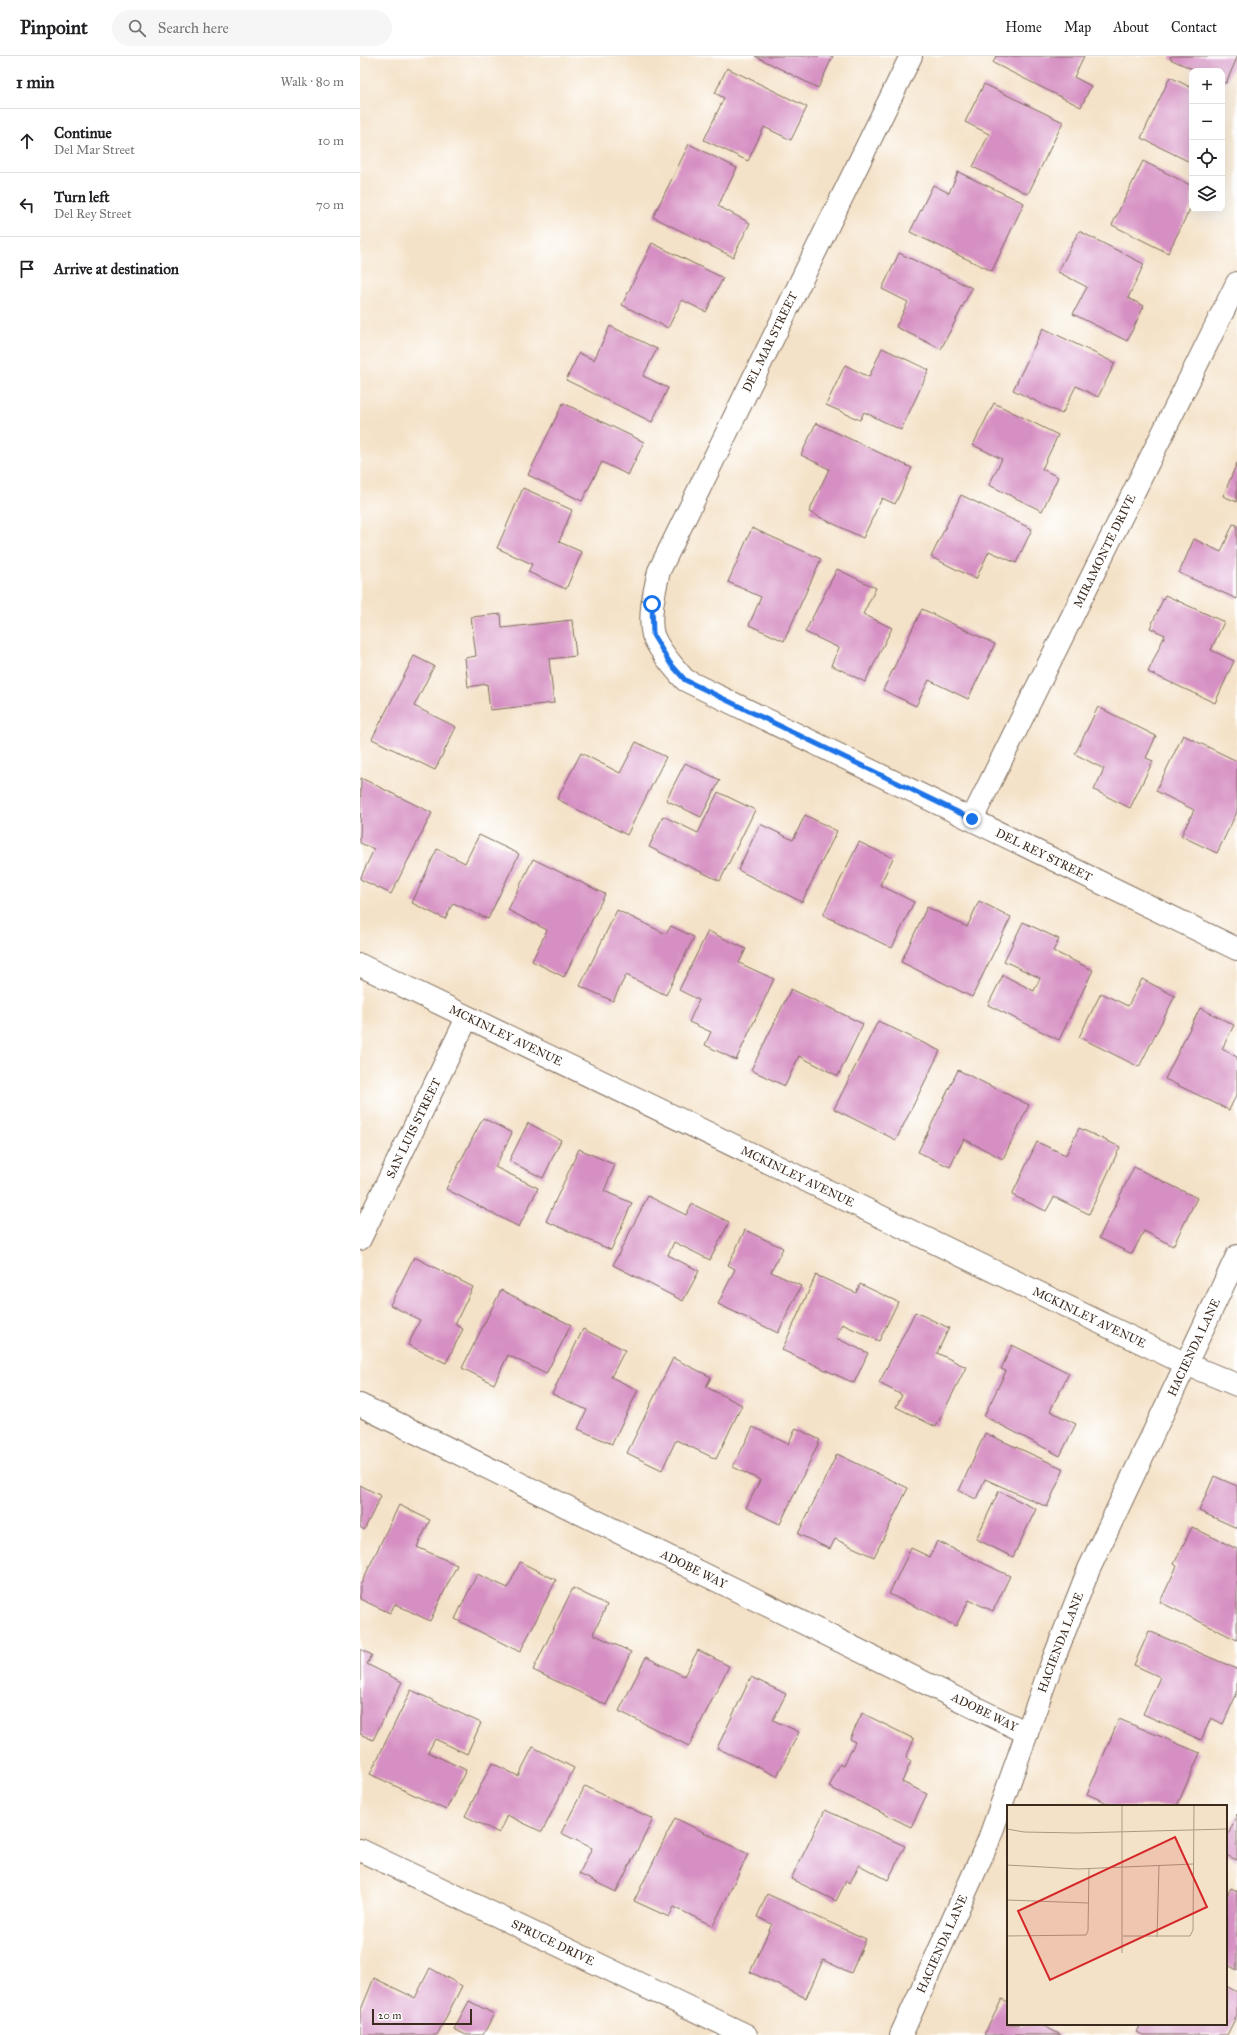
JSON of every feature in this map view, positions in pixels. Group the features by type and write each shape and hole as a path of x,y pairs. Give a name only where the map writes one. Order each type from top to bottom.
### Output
{"street":[{"name":"DEL MAR STREET","path":"653,635 652,604 659,571 911,56"},
{"name":"MIRAMONTE DRIVE","path":"972,819 1237,283"},
{"name":"DEL REY STREET","path":"653,635 670,663 685,680 1237,949"},
{"name":"MCKINLEY AVENUE","path":"360,964 467,1018 1186,1364 1237,1384"},
{"name":"SAN LUIS STREET","path":"360,1239 467,1018"},
{"name":"HACIENDA LANE","path":"901,2035 988,1842 1052,1663 1089,1569 1237,1256"},
{"name":"ADOBE WAY","path":"360,1405 1027,1732"},
{"name":"SPRUCE DRIVE","path":"360,1850 746,2035"}],"building":[{"path":"755,56 833,56 818,88"},
{"path":"996,56 1084,56 1074,77 1091,86 1081,107 993,63"},
{"path":"1171,56 1237,56 1226,83 1225,68 1190,68 1170,59"},
{"path":"727,68 807,107 791,140 764,127 748,161 704,140 724,98 715,93"},
{"path":"1170,77 1189,86 1189,162 1141,138"},
{"path":"984,84 1063,122 1028,194 973,167 989,134 965,122"},
{"path":"689,144 737,168 718,206 750,223 733,257 653,217"},
{"path":"1143,161 1189,184 1189,211 1168,253 1112,225"},
{"path":"958,172 1024,203 992,271 910,232 933,185 949,193"},
{"path":"1079,231 1144,264 1128,298 1144,306 1127,341 1073,314 1087,287 1058,272"},
{"path":"652,243 723,278 706,312 682,300 668,328 622,305"},
{"path":"899,253 972,288 941,349 896,327 908,302 882,289"},
{"path":"610,326 657,349 643,376 668,388 652,422 566,380 579,353 594,360"},
{"path":"1043,328 1115,363 1098,397 1076,386 1062,414 1013,390"},
{"path":"882,348 929,370 901,430 864,412 860,420 826,405 845,365 869,377"},
{"path":"563,403 644,442 628,475 602,462 582,501 528,475"},
{"path":"994,403 1058,435 1042,469 1058,477 1042,511 989,485 1002,459 973,445"},
{"path":"816,423 912,468 895,504 882,498 863,538 809,512 829,469 801,455"},
{"path":"1237,463 1237,502 1223,496"},
{"path":"523,488 572,510 559,542 582,552 566,589 528,572 532,564 497,548"},
{"path":"961,495 1032,529 1016,563 989,551 976,579 931,557"},
{"path":"1233,524 1237,525 1237,599 1179,573 1194,539 1221,552"},
{"path":"752,528 821,559 784,641 749,625 761,597 728,582"},
{"path":"837,569 876,588 863,614 892,628 865,682 831,665 839,648 805,632"},
{"path":"1165,595 1224,622 1211,650 1234,661 1215,703 1148,672 1165,635 1150,628"},
{"path":"922,609 995,644 968,699 929,680 916,706 883,690"},
{"path":"501,614 502,628 572,620 576,656 549,659 554,703 490,710 487,684 468,687 465,658 476,656 471,617"},
{"path":"414,656 434,666 414,706 456,727 435,770 372,739"},
{"path":"1098,707 1156,736 1146,758 1153,761 1130,808 1094,790 1104,769 1075,754"},
{"path":"1183,735 1237,761 1237,812 1217,853 1181,836 1194,810 1156,791"},
{"path":"636,742 666,757 627,835 557,799 581,753 620,773"},
{"path":"685,763 720,780 701,817 666,800"},
{"path":"361,778 432,813 391,894 360,879 374,849 360,843"},
{"path":"718,792 755,810 720,881 649,847 663,816 698,833"},
{"path":"805,815 837,831 802,902 738,870 760,824 793,840"},
{"path":"479,835 519,854 488,919 453,903 445,919 412,903 437,849 465,863"},
{"path":"859,842 893,858 880,885 914,902 892,948 823,915"},
{"path":"533,859 605,894 564,977 532,961 547,930 508,910"},
{"path":"979,901 1011,917 972,997 901,962 927,907 967,927"},
{"path":"617,910 666,934 671,926 694,937 666,995 626,975 613,1001 580,986"},
{"path":"1023,922 1059,939 1053,951 1093,970 1059,1040 988,1005 1003,975 1034,991 1040,978 1004,961"},
{"path":"708,931 746,949 739,963 774,979 736,1060 705,1045 711,1032 689,1022 699,1000 679,990"},
{"path":"1142,979 1175,996 1139,1067 1079,1037 1101,993 1128,1006"},
{"path":"791,989 863,1024 838,1076 799,1056 785,1086 751,1070"},
{"path":"1200,1008 1234,1025 1222,1049 1237,1057 1237,1094 1229,1110 1165,1079"},
{"path":"878,1021 940,1051 896,1140 834,1109"},
{"path":"958,1070 1029,1105 1003,1159 964,1139 950,1167 918,1152"},
{"path":"483,1118 512,1133 495,1167 538,1188 519,1227 446,1189"},
{"path":"528,1123 561,1140 543,1178 509,1161"},
{"path":"1079,1128 1120,1147 1089,1214 1054,1197 1046,1211 1012,1195 1037,1142 1066,1155"},
{"path":"579,1149 615,1165 604,1191 632,1203 611,1250 546,1221"},
{"path":"1134,1167 1197,1198 1173,1246 1144,1231 1132,1254 1099,1238"},
{"path":"648,1196 686,1215 692,1204 729,1222 710,1260 674,1242 668,1255 699,1271 683,1301 613,1265"},
{"path":"745,1230 783,1248 771,1272 801,1286 778,1333 718,1304 735,1269 728,1265"},
{"path":"414,1257 473,1287 455,1324 463,1329 446,1363 408,1345 420,1320 390,1305"},
{"path":"816,1275 856,1293 860,1284 898,1302 879,1341 842,1324 836,1338 868,1353 854,1383 782,1350"},
{"path":"501,1290 571,1325 546,1374 508,1355 494,1384 462,1368"},
{"path":"915,1312 949,1328 937,1353 966,1367 936,1427 896,1407 902,1395 879,1383"},
{"path":"583,1329 625,1350 611,1377 638,1390 612,1444 578,1429 587,1410 552,1394"},
{"path":"1012,1345 1069,1373 1050,1411 1076,1424 1060,1456 984,1416 1006,1371 1001,1369"},
{"path":"673,1358 711,1377 706,1387 742,1405 716,1459 676,1440 662,1470 627,1453"},
{"path":"753,1427 788,1444 796,1428 820,1440 780,1524 746,1508 760,1480 733,1467"},
{"path":"985,1433 1064,1469 1047,1507 985,1479 976,1499 959,1491"},
{"path":"837,1454 908,1488 874,1557 835,1539 830,1549 798,1534"},
{"path":"1214,1476 1237,1486 1237,1528 1199,1511"},
{"path":"360,1485 381,1496 364,1530 360,1527"},
{"path":"999,1491 1036,1509 1013,1557 976,1539"},
{"path":"399,1505 430,1520 417,1547 457,1565 430,1621 395,1604 390,1613 360,1599 360,1586"},
{"path":"1192,1527 1237,1549 1237,1640 1160,1602 1177,1566 1174,1564"},
{"path":"937,1541 1010,1576 993,1611 969,1600 956,1626 889,1594 911,1548 930,1557"},
{"path":"520,1562 556,1580 520,1652 455,1619 477,1574 508,1588"},
{"path":"573,1588 607,1605 593,1634 631,1652 606,1705 533,1670"},
{"path":"1149,1631 1237,1669 1237,1693 1223,1724 1211,1718 1201,1740 1143,1714 1160,1677 1134,1665"},
{"path":"360,1649 372,1655 367,1664 402,1682 373,1740 360,1734"},
{"path":"698,1650 729,1666 689,1746 619,1711 646,1657 684,1676"},
{"path":"751,1677 786,1694 773,1720 799,1732 777,1776 717,1748"},
{"path":"411,1690 481,1723 467,1754 435,1739 428,1752 466,1770 446,1810 370,1774"},
{"path":"862,1713 914,1739 906,1758 911,1761 902,1782 927,1794 911,1827 829,1787 840,1764 844,1766 855,1742 850,1739"},
{"path":"1119,1719 1200,1753 1177,1805 1112,1805 1087,1794"},
{"path":"533,1747 574,1768 542,1832 507,1815 499,1833 465,1816 492,1763 518,1776"},
{"path":"585,1786 653,1819 616,1892 579,1874 592,1848 561,1833"},
{"path":"825,1810 905,1846 888,1880 859,1865 850,1883 846,1881 836,1901 791,1879"},
{"path":"1237,1814 1237,1860 1227,1855 1227,1838"},
{"path":"675,1818 748,1854 713,1926 674,1907 669,1917 634,1901"},
{"path":"1231,1888 1237,1891 1237,1970 1227,1965 1227,1895"},
{"path":"767,1894 866,1939 851,1973 823,1960 806,1998 750,1972 772,1924 757,1917"},
{"path":"430,1968 462,1986 437,2035 360,2035 360,2012 374,1978 415,1998"},
{"path":"1227,1987 1237,1992 1237,2015 1227,2035 1143,2035 1137,2032 1140,2025 1227,2025"},
{"path":"1002,1999 1007,2002 1007,2025 1044,2025 1061,2035 984,2035"},
{"path":"469,2001 494,2014 483,2035 466,2035 454,2029"}],"route":[{"path":"652,604 653,635 670,663 685,680 972,819"}]}
